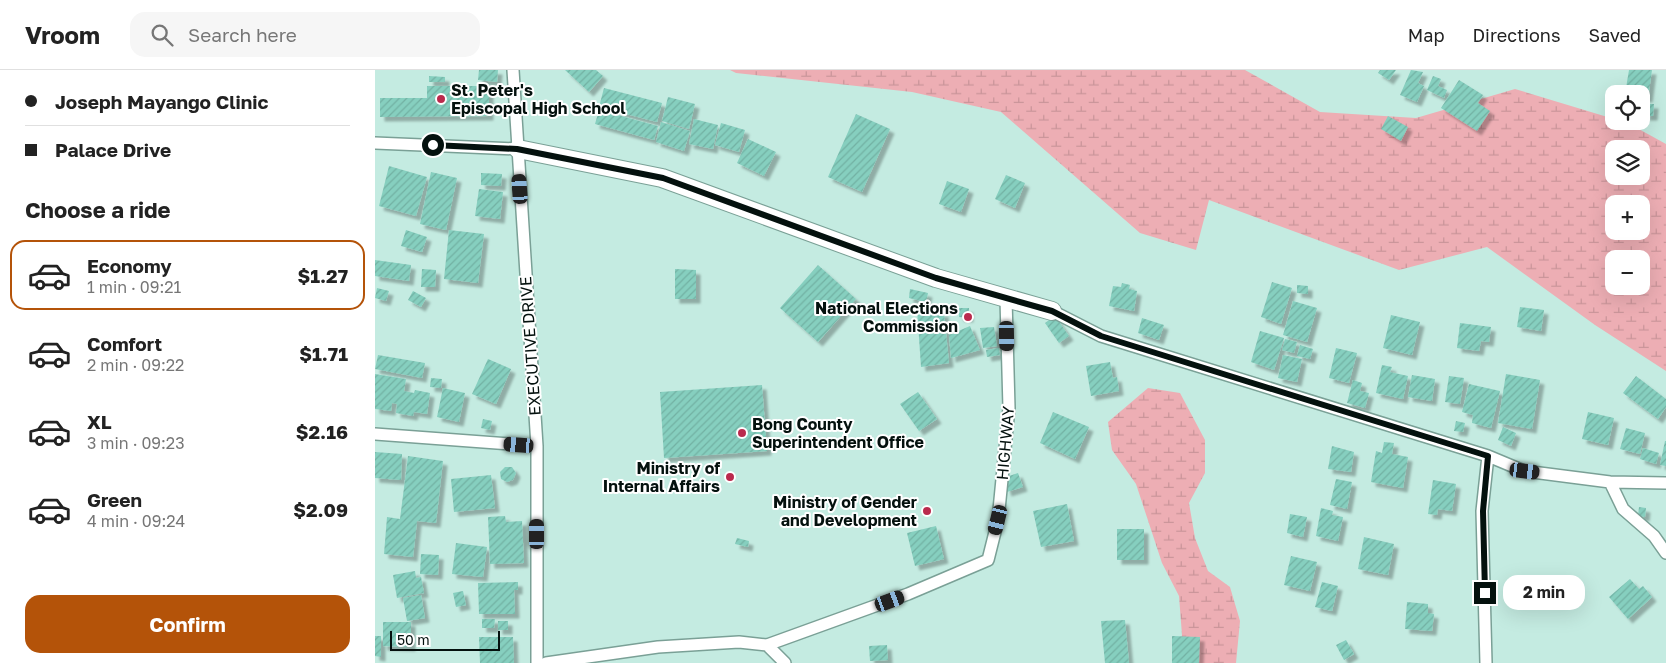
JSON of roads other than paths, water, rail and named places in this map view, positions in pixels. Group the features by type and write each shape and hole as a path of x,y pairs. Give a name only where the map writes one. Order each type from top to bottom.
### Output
{"main road":[{"path":"517,149 663,178 936,278 1052,311"}],"street":[{"name":"EXECUTIVE DRIVE","path":"513,70 537,446 537,663"},
{"path":"375,143 517,149"},
{"name":"HIGHWAY","path":"546,663 658,647 739,642 767,645 908,594 988,560 998,520 1009,408 1006,299"},
{"path":"1052,311 1101,336 1488,456 1525,471 1610,482 1666,483"},
{"path":"375,434 537,446"},
{"path":"1486,663 1483,511 1488,456"},
{"path":"1610,482 1623,509 1654,536 1666,553"},
{"path":"767,645 785,663"}],"place":[{"name":"St. Peter's Episcopal High School","path":"441,99"},
{"name":"National Elections Commission","path":"968,317"},
{"name":"Bong County Superintendent Office","path":"742,433"},
{"name":"Ministry of Internal Affairs","path":"730,477"},
{"name":"Ministry of Gender and Development","path":"927,511"}]}
